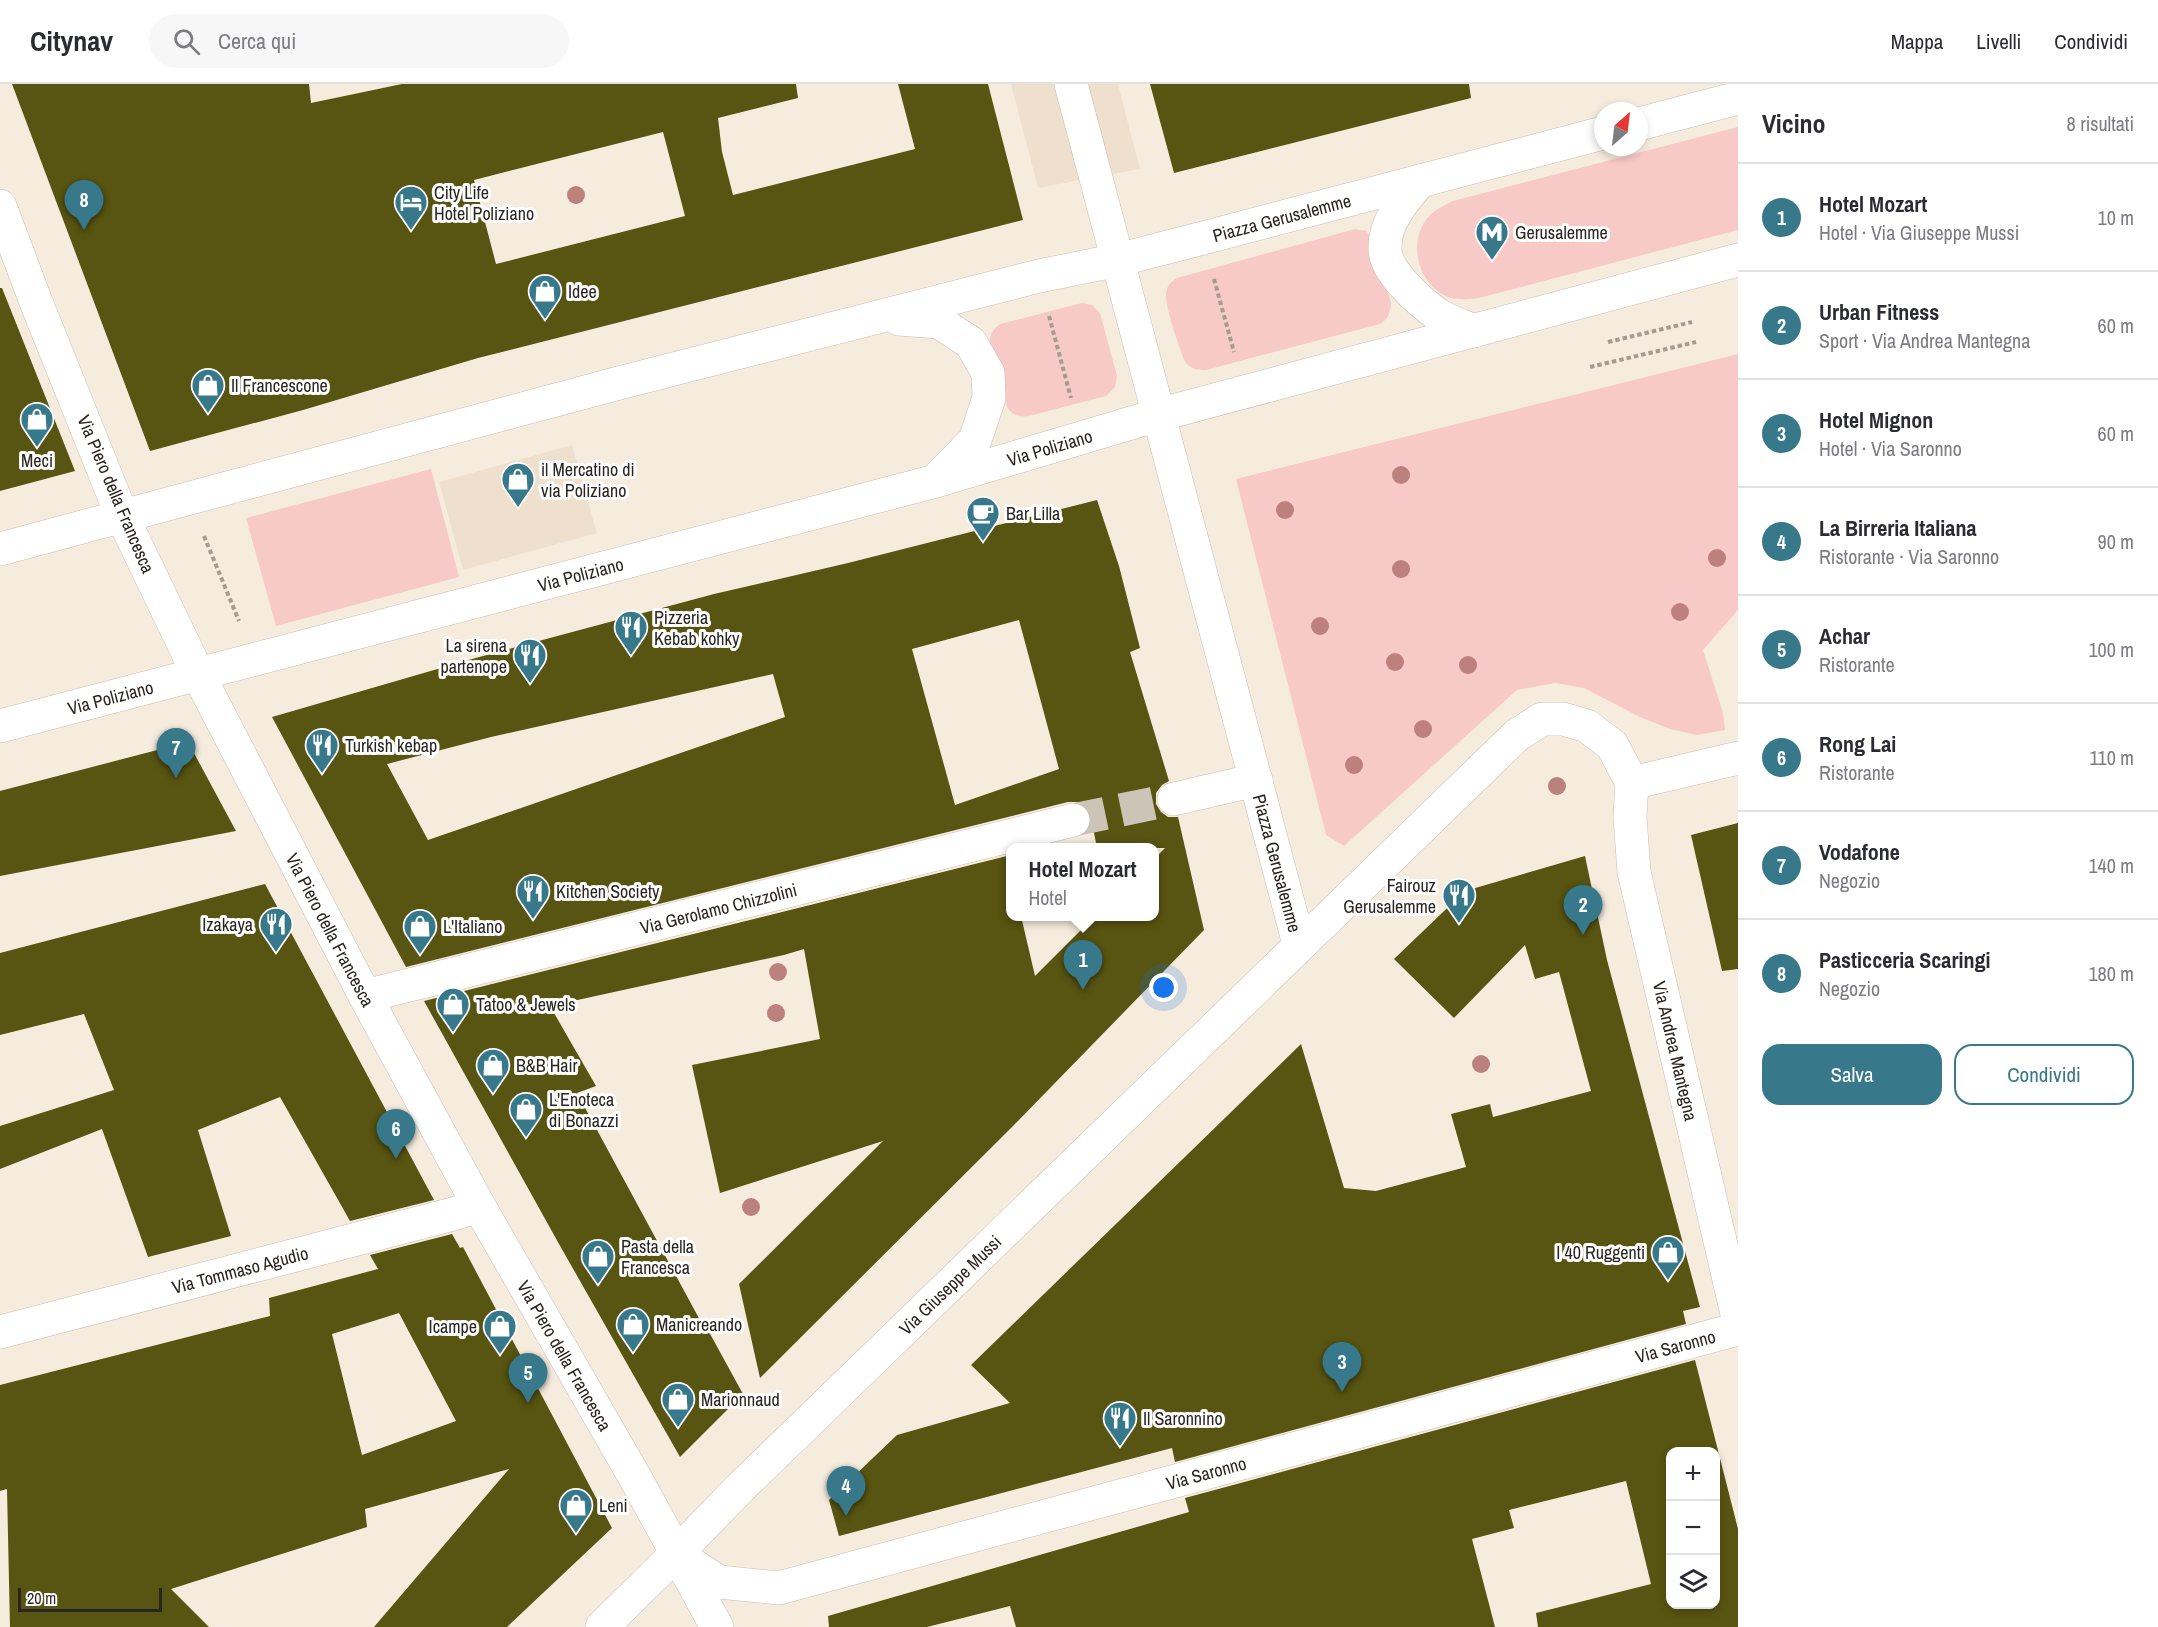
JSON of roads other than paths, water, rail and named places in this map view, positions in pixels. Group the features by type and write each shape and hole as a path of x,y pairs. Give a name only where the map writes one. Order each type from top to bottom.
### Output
{"street":[{"path":"0,549 619,383 1039,276 1118,260 1071,84"},
{"path":"1648,122 1738,98"},
{"name":"Piazza Gerusalemme","path":"1594,135 1118,260 1299,944 1517,735 1542,719 1563,718 1587,726 1612,745 1632,783"},
{"path":"1420,181 1398,207 1387,234 1384,251 1393,271 1419,300 1442,317 1474,331"},
{"name":"Via Piero della Francesca","path":"0,206 122,516 198,674 365,996 479,1206 637,1481 717,1627"},
{"path":"1158,415 1738,260"},
{"path":"880,317 939,322 971,343 988,373 989,398 975,440 936,481"},
{"name":"Via Poliziano","path":"0,726 936,481 1158,415"},
{"path":"1632,783 1738,758"},
{"path":"1174,800 1256,780"},
{"name":"Via Andrea Mantegna","path":"1632,783 1630,817 1634,872 1738,1318"},
{"name":"Via Gerolamo Chizzolini","path":"365,996 1073,820"},
{"name":"Via Giuseppe Mussi","path":"602,1627 748,1479 1299,944"},
{"name":"Via Tommaso Agudio","path":"0,1332 479,1206"},
{"name":"Via Saronno","path":"676,1554 719,1582 779,1588 1738,1329"}],"tunnel":[{"path":"1073,820 1174,799"}],"place":[{"name":"Pasticceria Scaringi","path":"84,230"},
{"name":"City Life Hotel Poliziano","path":"411,231"},
{"name":"Gerusalemme","path":"1492,261"},
{"name":"Idee","path":"545,320"},
{"name":"Il Francescone","path":"208,414"},
{"name":"Meci","path":"37,448"},
{"name":"il Mercatino di via Poliziano","path":"518,508"},
{"name":"Bar Lilla","path":"983,542"},
{"name":"Pizzeria Kebab kohky","path":"631,656"},
{"name":"La sirena partenope","path":"530,684"},
{"name":"Turkish kebap","path":"322,774"},
{"name":"Vodafone","path":"176,778"},
{"name":"Kitchen Society","path":"533,920"},
{"name":"Fairouz Gerusalemme","path":"1459,924"},
{"name":"Urban Fitness","path":"1583,935"},
{"name":"Izakaya","path":"276,953"},
{"name":"L'Italiano","path":"420,955"},
{"name":"Hotel Mozart","path":"1083,990"},
{"name":"Tatoo & Jewels","path":"453,1033"},
{"name":"B&B Hair","path":"493,1094"},
{"name":"L'Enoteca di Bonazzi","path":"526,1138"},
{"name":"Rong Lai","path":"396,1159"},
{"name":"I 40 Ruggenti","path":"1668,1281"},
{"name":"Pasta della Francesca","path":"598,1285"},
{"name":"Manicreando","path":"633,1353"},
{"name":"Icampe","path":"500,1355"},
{"name":"Hotel Mignon","path":"1342,1392"},
{"name":"Achar","path":"528,1403"},
{"name":"Marionnaud","path":"678,1428"},
{"name":"Il Saronnino","path":"1120,1447"},
{"name":"La Birreria Italiana","path":"846,1516"},
{"name":"Leni","path":"576,1534"}]}
